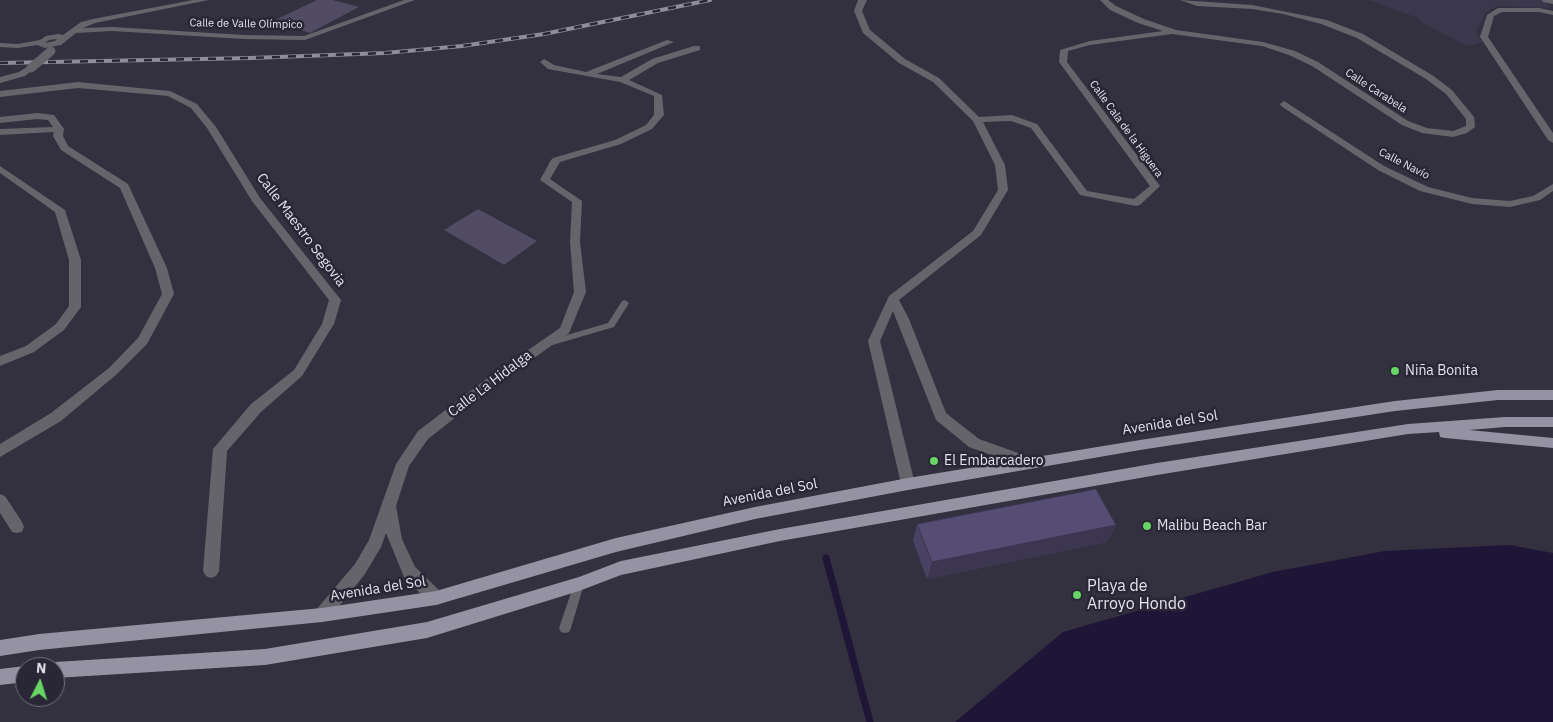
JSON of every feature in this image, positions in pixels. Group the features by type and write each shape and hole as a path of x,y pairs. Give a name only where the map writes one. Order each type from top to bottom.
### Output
{"main road":[{"path":"1498,394 1553,386"},
{"name":"Avenida del Sol","path":"0,648 38,642 322,615 436,598 625,543 755,513 908,484 1385,408 1498,394 1553,395"},
{"path":"65,669 266,657 427,630 579,584 621,568 780,534 1147,470 1408,429 1505,422 1553,422"},
{"path":"1408,429 1553,443"},
{"path":"0,678 15,676"}],"street":[{"path":"0,45 18,46 40,42 51,44 84,24 205,0"},
{"name":"Calle de Valle Olímpico","path":"75,31 112,29 244,37 304,38 411,0"},
{"path":"864,0 860,1 858,12 866,31 902,61 936,80 976,120 1000,165 1003,190 977,233 892,299 874,341 908,484"},
{"name":"Calle Carabela","path":"1104,0 1113,8 1141,21 1174,32 1263,44 1292,53 1315,64 1405,123 1425,131 1453,134 1470,127 1471,119 1449,92 1429,77 1360,36 1324,22 1283,12 1252,7 1197,4 1184,0"},
{"path":"1546,0 1553,2"},
{"path":"1553,13 1539,10 1501,10 1491,15 1484,37 1553,140"},
{"path":"0,80 22,74 31,68 58,36 63,39 84,24"},
{"name":"Calle Cala de la Higuera","path":"976,120 1012,118 1034,126 1084,192 1136,203 1155,186 1064,62 1064,50 1090,44 1174,32"},
{"path":"587,75 670,42"},
{"path":"622,80 654,61 697,48"},
{"path":"544,62 551,67 622,80 658,95 659,115 649,127 618,142 556,160 546,180 577,201 574,242 580,292 565,330 544,344"},
{"name":"Calle Maestro Segovia","path":"0,94 78,85 170,94 194,106 211,127 256,199 336,300 328,324 298,374 256,408 220,449 211,570"},
{"name":"Calle Navío","path":"1284,104 1381,168 1424,189 1472,201 1510,204 1536,198 1553,187"},
{"path":"0,120 37,116 51,118 59,129 58,136 64,148 124,186 161,268 168,294 143,341 113,371 56,417 0,451"},
{"path":"0,132 59,129"},
{"path":"0,169 60,210 75,260 75,307 60,327 30,349 0,361"},
{"path":"892,299 903,319 941,416 974,443 1030,464"},
{"name":"Calle La Hidalga","path":"322,615 360,569 376,542 403,464 423,435 544,344"},
{"path":"0,500 17,527"},
{"name":"Calle La Hidalga","path":"389,505 395,540 409,572 436,598"}],"lane":[{"name":"Calle La Hidalga","path":"544,344 611,325 625,303"},
{"path":"566,628 579,584"}],"shaded area":[{"path":"317,0 333,0 359,7 310,33 273,21"},
{"path":"1368,0 1544,0 1550,6 1548,8 1501,6 1492,8 1485,14 1476,32 1483,42 1467,46 1423,23 1418,18"},
{"path":"478,209 537,241 504,265 444,230"},
{"path":"1509,545 1553,553 1553,722 955,722 1063,632 1273,572 1385,551"}],"building":[{"path":"1096,489 1116,525 932,562 917,524"}],"waterway":[{"path":"826,558 870,722"}],"railway":[{"path":"0,63 251,58 385,53 462,46 544,34 710,0"}],"place":[{"name":"Niña Bonita","path":"1395,371"},
{"name":"El Embarcadero","path":"934,461"},
{"name":"Malibu Beach Bar","path":"1147,526"},
{"name":"Playa de Arroyo Hondo","path":"1077,595"}]}
